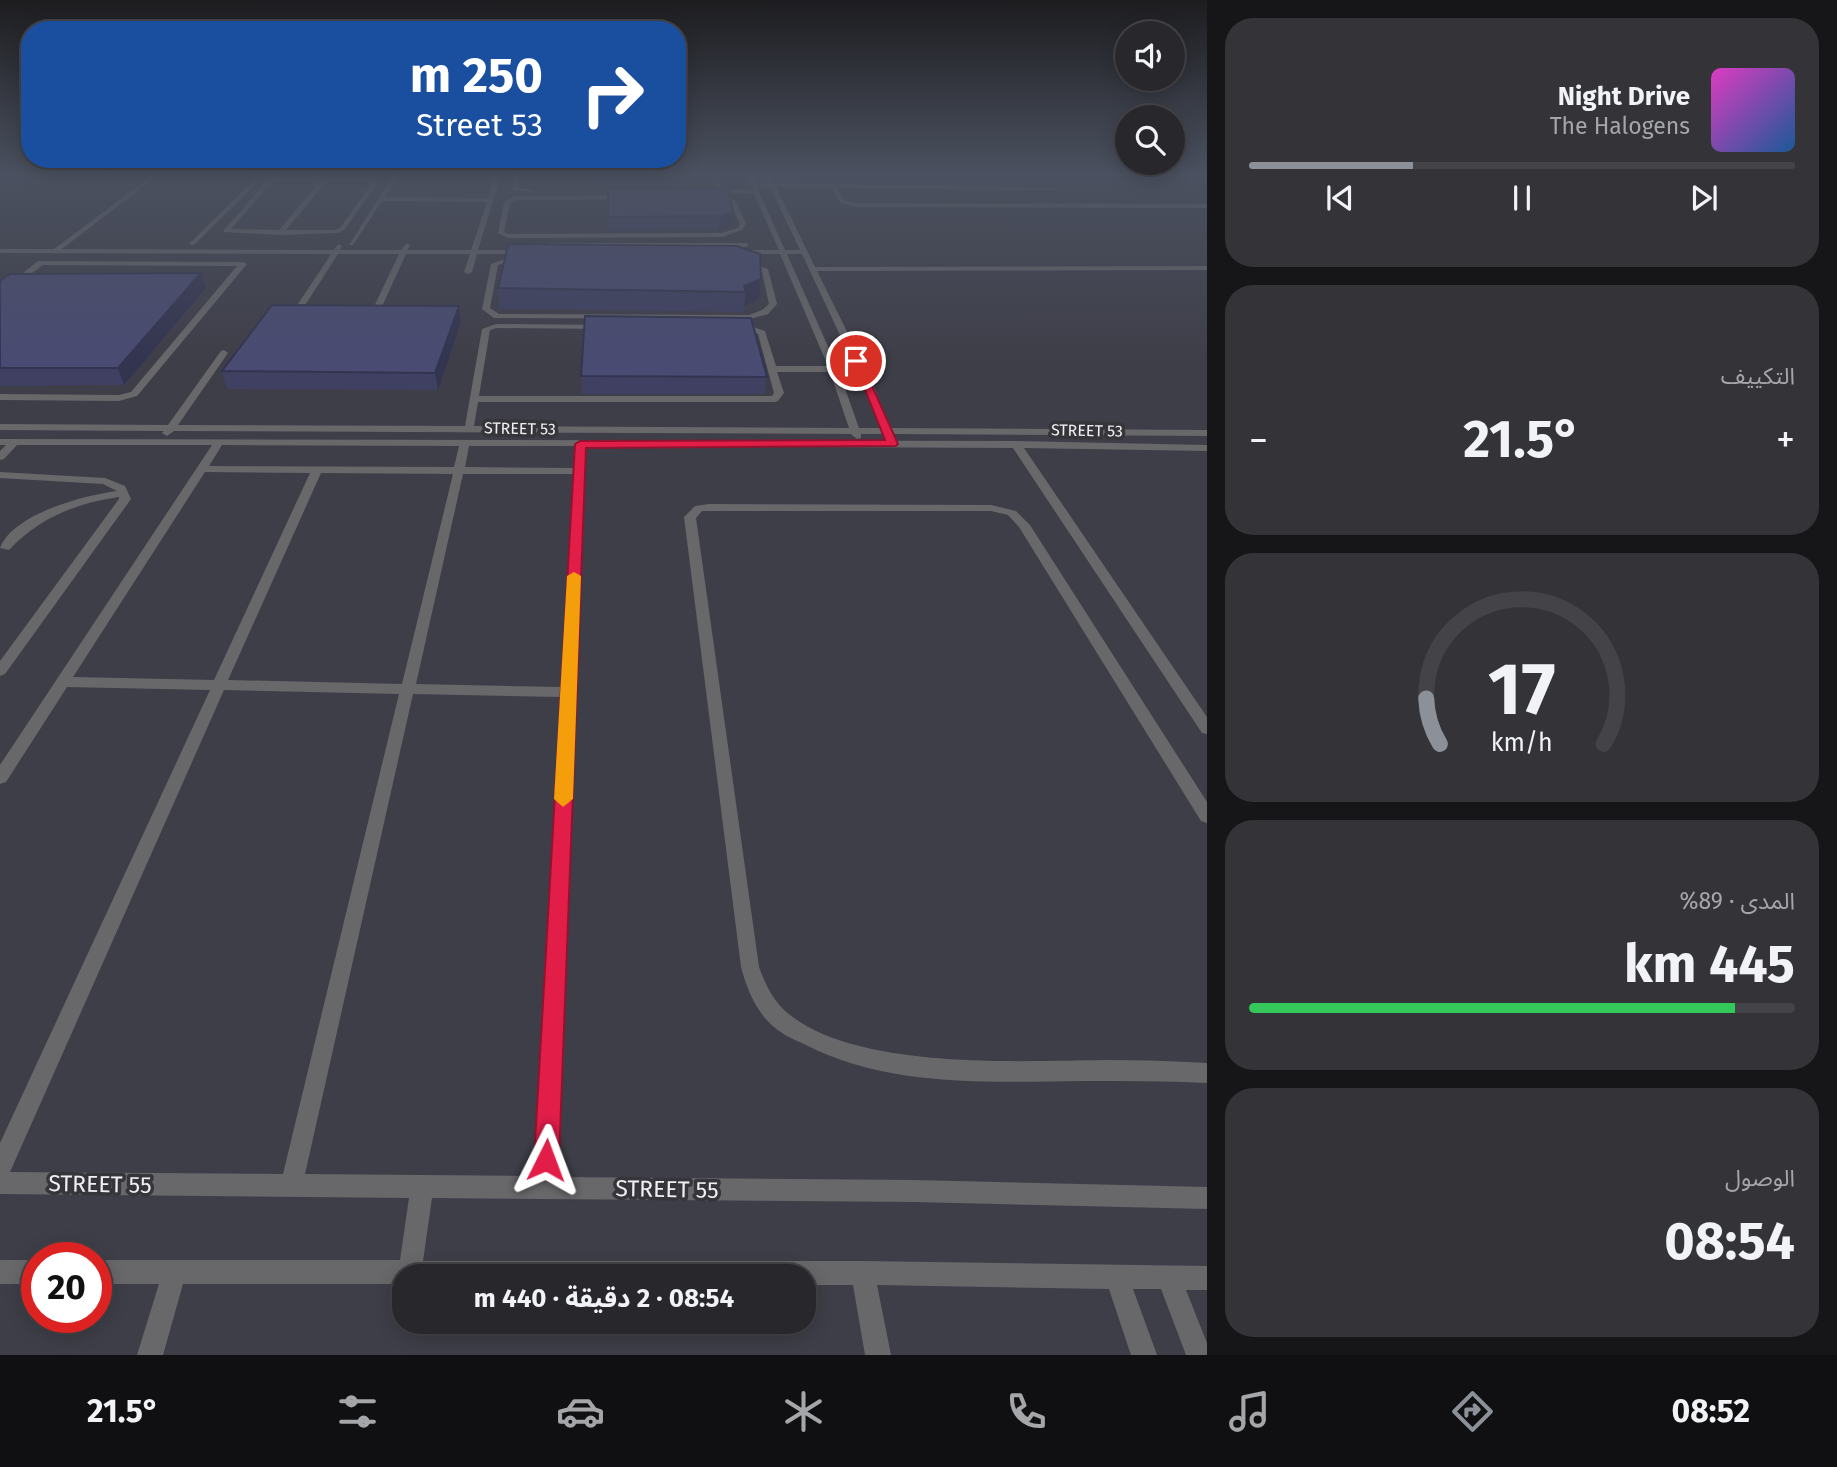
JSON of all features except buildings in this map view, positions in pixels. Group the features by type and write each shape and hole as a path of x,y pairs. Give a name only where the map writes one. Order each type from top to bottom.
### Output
{"lane":[{"path":"0,295 76,235"},
{"path":"192,244 201,235"},
{"path":"351,244 357,235"},
{"path":"468,272 481,235"},
{"path":"507,235 672,235"},
{"path":"773,235 834,369 860,444"},
{"path":"796,235 868,384 892,444"},
{"path":"0,244 192,244 338,248 802,248"},
{"path":"0,251 275,251 338,248 351,244 406,248"},
{"path":"296,313 338,248"},
{"path":"375,313 406,248"},
{"path":"267,260 275,251"},
{"path":"511,259 728,260 765,271 770,286 773,304 765,312 750,317 497,316 486,309 495,264 511,259"},
{"path":"0,397 119,398 134,394 243,264 41,263"},
{"path":"812,269 1207,268"},
{"path":"770,286 796,286"},
{"path":"291,1186 467,436 487,328 650,328"},
{"path":"473,399 771,400 779,395 760,332 719,329"},
{"path":"160,442 224,353"},
{"path":"772,369 834,369"},
{"name":"STREET 53","path":"0,427 467,436 855,430 1207,433"},
{"name":"STREET 53","path":"0,442 219,443 324,457 467,436 580,444 1016,444 1207,448"},
{"path":"0,457 14,442"},
{"path":"0,778 219,443"},
{"path":"545,1188 580,444"},
{"path":"1016,444 1207,729"},
{"path":"201,469 324,457 459,470 579,471"},
{"path":"0,1167 324,457"},
{"path":"0,475 105,481 124,493 125,499 0,671"},
{"path":"5,547 23,529 55,510 93,498 124,493"},
{"path":"1207,816 1024,525 1012,513 991,508 709,507 699,508 690,517 750,967 756,988 769,1009 789,1026 812,1039 857,1054 925,1067 1207,1073"},
{"path":"62,682 569,692"},
{"name":"STREET 55","path":"0,1183 914,1191 1207,1198"},
{"path":"411,1264 422,1187"},
{"path":"112,1272 392,1271"},
{"path":"0,1272 21,1272"},
{"path":"150,1355 174,1273"},
{"path":"816,1273 1207,1278"},
{"path":"863,1273 878,1355"},
{"path":"1118,1277 1144,1355"},
{"path":"1169,1278 1199,1355"}],"shaded area":[{"path":"0,235 1207,235 1207,1355 0,1355"}],"slow traffic":[{"path":"563,799 574,576"}],"route":[{"path":"546,1160 580,444 892,444 856,361"}]}
